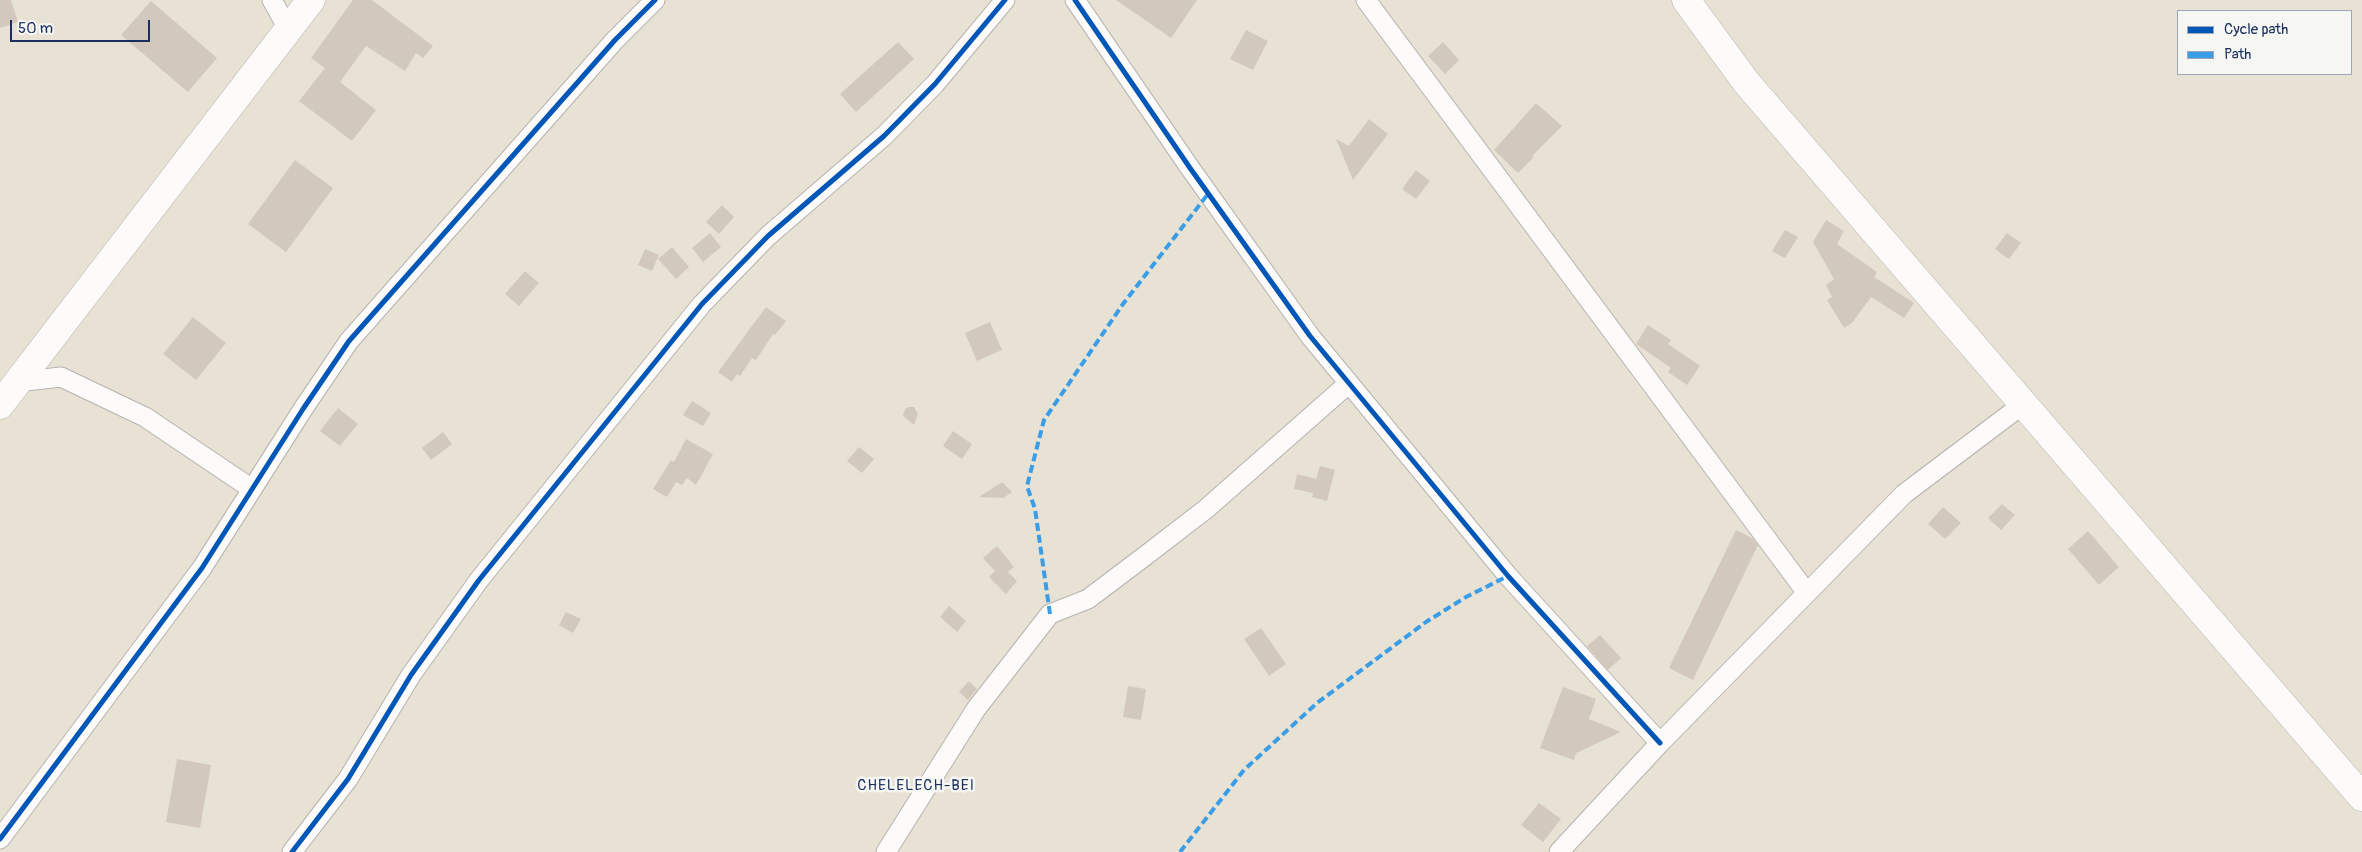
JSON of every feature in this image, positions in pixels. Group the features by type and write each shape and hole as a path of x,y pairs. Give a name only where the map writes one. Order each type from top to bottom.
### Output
{"main road":[{"path":"0,405 311,0"},
{"path":"1686,0 1746,82 2022,405 2362,797"}],"street":[{"path":"272,0 289,31"},
{"path":"0,839 202,568 349,341 615,40 655,0"},
{"path":"292,852 348,780 411,675 479,580 702,304 768,236 890,130 935,84 1005,0"},
{"path":"1075,0 1218,208 1310,336 1508,576 1660,743"},
{"path":"1366,0 1807,593"},
{"path":"17,382 61,377 145,417 252,489"},
{"path":"886,852 976,709 1050,614 1088,599 1145,556 1206,508 1348,384"},
{"path":"1559,852 1660,743 1904,494 2022,405"}],"building":[{"path":"0,0 11,0 18,22 0,28"},
{"path":"353,0 372,0 433,46 423,58 416,53 405,71 366,46 340,82 376,110 352,141 299,101 325,68 311,58"},
{"path":"1116,0 1197,0 1171,38"},
{"path":"151,1 217,58 188,92 121,35"},
{"path":"1246,30 1268,41 1253,70 1230,59"},
{"path":"898,42 914,59 856,112 840,94"},
{"path":"1443,42 1459,60 1445,74 1428,56"},
{"path":"1536,103 1562,126 1518,173 1494,150"},
{"path":"1369,119 1388,134 1353,180 1336,139 1349,146"},
{"path":"295,160 333,188 286,252 248,224"},
{"path":"1416,170 1430,181 1416,199 1402,189"},
{"path":"722,205 734,217 719,234 706,222"},
{"path":"1826,220 1844,231 1837,244 1877,272 1874,277 1914,303 1904,318 1871,297 1852,323 1844,328 1827,300 1832,297 1826,285 1834,279 1813,242"},
{"path":"1785,230 1798,237 1785,258 1772,251"},
{"path":"710,233 721,247 703,262 692,248"},
{"path":"2007,233 2021,243 2009,259 1995,249"},
{"path":"672,247 689,267 676,279 658,259"},
{"path":"645,249 659,255 652,271 638,265"},
{"path":"525,271 539,283 519,306 505,294"},
{"path":"766,307 786,321 775,335 773,334 756,360 752,358 740,376 737,374 732,382 718,372"},
{"path":"193,317 226,343 196,380 163,354"},
{"path":"990,322 1002,350 977,361 965,333"},
{"path":"1648,325 1671,340 1668,344 1700,366 1687,385 1668,372 1671,368 1636,344"},
{"path":"692,401 711,413 703,426 683,415"},
{"path":"914,407 918,414 914,425 903,416 905,409"},
{"path":"338,408 358,424 340,446 320,431"},
{"path":"953,431 972,444 962,459 943,446"},
{"path":"443,432 452,444 431,460 422,448"},
{"path":"686,439 713,454 696,485 687,478 682,485 676,482 667,497 653,489 671,460 674,462"},
{"path":"859,447 874,459 862,473 847,461"},
{"path":"1320,466 1335,470 1327,501 1312,497 1313,493 1294,489 1297,474 1316,479"},
{"path":"1002,482 1012,492 1003,498 979,497"},
{"path":"2002,504 2015,515 2001,530 1988,518"},
{"path":"1943,507 1961,523 1945,539 1928,524"},
{"path":"1736,530 1752,538 1758,545 1693,680 1669,668"},
{"path":"2088,531 2119,567 2099,585 2068,549"},
{"path":"997,546 1014,567 1008,572 1017,581 1006,594 989,577 995,571 983,558"},
{"path":"949,606 966,621 957,632 940,617"},
{"path":"566,612 581,619 573,633 559,625"},
{"path":"1261,628 1286,664 1269,676 1244,639"},
{"path":"1600,635 1621,658 1608,670 1587,646"},
{"path":"969,681 977,689 968,700 959,692"},
{"path":"1128,686 1146,689 1141,720 1123,717"},
{"path":"1563,687 1596,699 1589,719 1621,732 1576,753 1574,760 1540,748"},
{"path":"177,759 211,765 200,828 166,822"},
{"path":"1539,803 1561,819 1543,842 1521,825"}],"marked path":[{"path":"1050,614 1035,509 1027,486 1044,420 1123,304 1208,194"},
{"path":"1180,852 1244,770 1317,703 1426,622 1466,597 1508,576"}],"cycle path":[{"path":"0,839 202,568 303,409 349,341 615,40 655,0"},
{"path":"292,852 348,779 411,675 479,580 702,304 768,236 884,136 935,84 1005,0"},
{"path":"1075,0 1190,168 1310,336 1508,576 1660,743"}],"district":[{"name":"CHELELECH-BEI","path":"916,786"}]}
